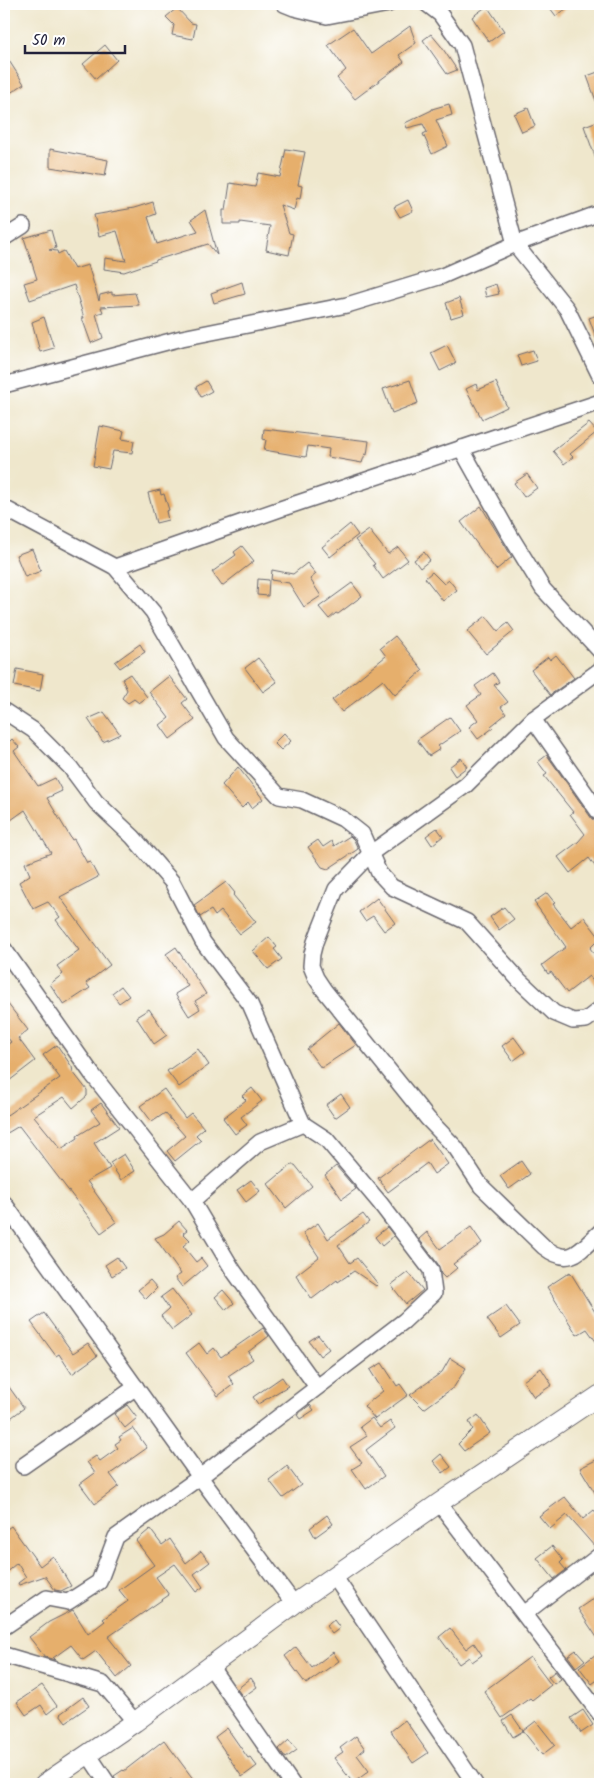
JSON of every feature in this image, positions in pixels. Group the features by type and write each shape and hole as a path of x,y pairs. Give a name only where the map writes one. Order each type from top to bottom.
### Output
{"street":[{"path":"284,4 327,16 389,4"},
{"path":"427,4 440,14 462,46 515,244 567,309 600,376"},
{"path":"4,385 182,338 347,305 442,276 515,244 600,213"},
{"path":"4,238 23,226"},
{"path":"115,567 600,402"},
{"path":"461,448 508,532 543,589 600,651"},
{"path":"4,508 115,567 153,612 226,738 279,796 302,800 343,819 362,834 379,873 392,886 467,922 519,980 554,1013 573,1021 586,1020 600,1008"},
{"path":"600,670 533,719 466,785 371,853 336,889 315,942 311,966 316,978 428,1119 456,1148 481,1186 544,1247 555,1255 564,1258 574,1254 600,1232"},
{"path":"4,711 33,730 70,767 96,802 133,837 172,882 203,942 250,1004 303,1124 326,1139 380,1203 431,1270 434,1293 404,1321 200,1477 116,1538 98,1582 68,1602 47,1598 4,1627"},
{"path":"533,719 600,814"},
{"path":"4,949 9,969 42,1005 92,1074 192,1201 233,1270 316,1387"},
{"path":"192,1201 260,1142 303,1124"},
{"path":"4,1202 200,1477 294,1604"},
{"path":"23,1466 136,1387"},
{"path":"44,1784 135,1722 334,1576 600,1395"},
{"path":"439,1503 600,1714"},
{"path":"524,1614 599,1560"},
{"path":"334,1576 475,1784"},
{"path":"4,1655 103,1684 135,1722"},
{"path":"210,1666 292,1784"},
{"path":"88,1754 108,1784"}],"building":[{"path":"547,4 573,4 556,16"},
{"path":"487,6 504,31 489,42 472,17"},
{"path":"177,8 191,23 196,24 193,39 172,35 174,25 166,17"},
{"path":"410,26 416,43 399,55 404,62 355,99 337,78 346,70 328,45 353,28 371,54"},
{"path":"431,34 457,70 447,74 423,40"},
{"path":"105,45 117,60 96,79 83,64"},
{"path":"4,53 24,84 4,97"},
{"path":"598,72 600,79 599,109 587,76"},
{"path":"449,104 452,115 436,120 448,146 432,154 423,134 427,132 423,124 407,128 405,123 432,109"},
{"path":"528,108 535,126 522,132 514,114"},
{"path":"598,121 600,128 600,168 584,126"},
{"path":"50,149 108,160 105,176 50,167"},
{"path":"286,149 305,152 298,185 302,186 300,199 297,198 294,210 280,205 289,233 293,234 289,255 266,250 270,226 240,222 240,224 223,224 223,210 226,210 230,183 255,187 258,173 280,177"},
{"path":"408,200 413,211 400,217 394,207"},
{"path":"153,202 156,214 148,217 157,244 198,231 191,220 205,210 217,255 208,244 124,272 104,269 105,258 126,261 117,231 99,236 94,215 134,208"},
{"path":"51,230 56,248 49,250 57,251 58,254 64,251 74,269 88,265 99,301 100,295 112,292 112,295 135,293 139,305 101,307 103,312 96,314 103,338 91,343 82,318 84,318 74,285 30,300 24,283 37,279 24,238"},
{"path":"242,282 245,294 214,303 211,293"},
{"path":"496,284 499,294 486,297 484,288"},
{"path":"459,298 464,314 451,318 446,303"},
{"path":"600,314 600,346 599,346 589,318"},
{"path":"44,317 54,348 40,352 32,322"},
{"path":"447,345 456,363 440,371 431,353"},
{"path":"533,350 537,361 521,366 517,355"},
{"path":"410,380 418,403 392,413 383,389"},
{"path":"206,381 212,391 201,397 196,387"},
{"path":"496,382 507,407 482,419 466,389 476,384 478,390"},
{"path":"589,423 597,432 570,454 573,457 564,464 553,451"},
{"path":"100,426 124,431 122,439 134,441 132,453 113,451 109,469 93,466"},
{"path":"264,429 369,441 367,455 365,454 362,463 328,457 329,449 308,446 306,457 264,450 266,440 263,439"},
{"path":"527,474 537,488 524,497 514,483"},
{"path":"160,490 161,495 164,494 169,510 166,511 168,520 156,523 148,493"},
{"path":"481,506 512,557 496,570 461,522"},
{"path":"350,524 358,535 330,557 322,547"},
{"path":"369,530 388,554 398,547 408,560 383,579 373,565 375,564 355,540"},
{"path":"242,546 254,561 222,586 212,572 236,555 234,552"},
{"path":"32,549 41,571 25,577 16,555"},
{"path":"424,552 430,560 420,568 414,560"},
{"path":"307,563 316,574 310,579 321,596 304,607 289,583 271,580 272,570 293,574"},
{"path":"432,572 444,584 449,580 457,590 443,601 425,578"},
{"path":"258,579 269,580 268,596 257,595"},
{"path":"352,583 362,596 329,619 319,607"},
{"path":"486,616 498,631 508,623 514,631 486,654 467,631"},
{"path":"395,636 423,670 395,695 383,680 342,712 332,700 386,656 380,648"},
{"path":"140,644 145,652 120,668 115,662"},
{"path":"556,655 574,678 550,695 531,670 548,657 550,660"},
{"path":"258,658 277,682 263,692 245,668"},
{"path":"17,669 43,674 40,691 14,686"},
{"path":"493,673 499,682 494,685 508,702 501,707 506,714 491,726 493,728 478,739 469,727 478,720 467,705 481,695 475,686"},
{"path":"130,674 147,697 139,703 134,699 128,703 122,698 127,690 122,679"},
{"path":"169,676 187,699 182,703 195,720 170,739 160,725 169,718 149,692"},
{"path":"104,712 120,734 103,742 88,719"},
{"path":"450,717 460,731 438,746 440,749 429,756 417,740"},
{"path":"284,733 291,741 281,750 274,743"},
{"path":"4,737 8,743 12,739 19,747 14,751 38,786 55,778 62,791 47,798 72,840 74,839 87,863 90,862 98,877 60,897 110,965 86,983 90,988 64,1005 50,984 63,974 57,966 79,950 56,920 60,917 48,902 33,909 19,882 30,875 25,863 51,853 25,810 4,825"},
{"path":"547,755 592,819 600,823 600,873 589,858 570,873 558,857 578,842 585,834 570,814 573,812 544,776 547,774 538,762"},
{"path":"461,758 467,767 455,776 449,767"},
{"path":"238,767 263,799 252,808 248,802 242,808 222,785"},
{"path":"437,828 443,836 432,845 426,836"},
{"path":"350,836 358,849 328,869 322,867 308,847 318,840 323,847 332,841 334,846"},
{"path":"226,882 235,893 233,895 256,922 240,934 221,911 215,916 211,910 200,917 194,905"},
{"path":"547,893 571,927 584,917 600,938 590,948 600,962 600,991 589,976 567,993 551,972 548,974 542,965 566,947 534,902"},
{"path":"377,898 395,923 384,931 373,916 365,921 359,912"},
{"path":"504,907 514,919 499,930 490,917"},
{"path":"269,937 277,947 274,949 282,959 268,969 253,951"},
{"path":"176,947 206,994 195,1001 200,1009 189,1016 175,994 188,986 166,954"},
{"path":"121,986 129,996 119,1003 112,993"},
{"path":"4,999 28,1030 18,1038 35,1061 9,1081 4,1073 4,1047 11,1042 4,1033"},
{"path":"149,1009 167,1035 154,1044 136,1017"},
{"path":"339,1023 356,1045 321,1068 307,1049"},
{"path":"514,1037 525,1052 513,1061 502,1046"},
{"path":"57,1045 72,1067 73,1072 87,1090 87,1096 73,1108 64,1097 34,1116 61,1149 78,1138 77,1136 100,1122 91,1110 101,1103 119,1127 94,1143 110,1168 87,1181 116,1222 101,1233 19,1126 4,1135 4,1117 60,1078 43,1055"},
{"path":"198,1049 209,1065 179,1087 167,1071"},
{"path":"252,1088 262,1101 241,1117 247,1125 235,1134 223,1118 246,1100 242,1096"},
{"path":"164,1089 185,1118 191,1113 204,1128 196,1135 201,1140 175,1161 167,1151 185,1136 165,1113 152,1122 140,1106"},
{"path":"341,1094 350,1107 335,1118 326,1105"},
{"path":"430,1139 448,1164 434,1174 427,1163 388,1192 378,1178"},
{"path":"124,1154 135,1171 121,1180 110,1163"},
{"path":"521,1161 530,1174 509,1189 500,1176"},
{"path":"291,1165 295,1165 312,1186 286,1208 268,1184"},
{"path":"336,1166 356,1189 342,1199 325,1175"},
{"path":"251,1180 260,1191 246,1202 237,1190"},
{"path":"363,1214 369,1222 338,1245 350,1263 357,1258 378,1284 376,1286 354,1271 338,1282 337,1280 312,1299 296,1275 319,1257 303,1233 318,1223 328,1239"},
{"path":"179,1221 187,1230 183,1233 190,1240 183,1246 196,1262 201,1258 207,1266 182,1287 175,1278 181,1274 155,1238 164,1234"},
{"path":"387,1227 394,1236 382,1246 375,1237"},
{"path":"471,1227 482,1243 453,1264 457,1268 445,1278 441,1274 438,1264 419,1239 427,1232 440,1249"},
{"path":"117,1257 125,1268 112,1276 105,1265"},
{"path":"408,1272 423,1290 406,1304 391,1285"},
{"path":"570,1272 600,1320 600,1347 587,1329 577,1335 547,1287"},
{"path":"150,1280 157,1288 146,1299 138,1290"},
{"path":"172,1289 192,1315 172,1330 161,1316 169,1309 161,1297"},
{"path":"223,1290 234,1303 226,1310 215,1297"},
{"path":"506,1306 520,1325 501,1338 487,1319"},
{"path":"44,1313 73,1353 88,1343 97,1356 72,1374 59,1354 56,1356 31,1322"},
{"path":"263,1328 269,1336 248,1352 253,1359 228,1376 234,1384 218,1396 186,1353 199,1343 207,1354 214,1348 221,1357"},
{"path":"318,1335 329,1349 320,1356 309,1341"},
{"path":"450,1358 466,1368 454,1387 424,1409 410,1395 442,1372"},
{"path":"382,1363 397,1386 400,1384 408,1395 375,1419 364,1406 383,1391 370,1370"},
{"path":"541,1368 552,1385 534,1397 523,1381"},
{"path":"282,1377 288,1386 258,1404 253,1397"},
{"path":"4,1380 24,1408 4,1423"},
{"path":"127,1405 137,1418 125,1428 114,1414"},
{"path":"310,1405 314,1410 300,1419 297,1415"},
{"path":"478,1415 490,1433 464,1451 458,1444 473,1429 469,1422"},
{"path":"372,1418 380,1428 390,1421 395,1428 366,1450 384,1476 366,1489 352,1469 362,1463 350,1447 367,1436 360,1427"},
{"path":"133,1428 147,1448 110,1474 119,1486 95,1504 80,1484 95,1473 87,1462 96,1456 100,1461 118,1448 115,1444 121,1440 119,1437"},
{"path":"441,1454 451,1467 443,1473 433,1461"},
{"path":"600,1458 600,1501 580,1468"},
{"path":"287,1466 301,1485 283,1498 269,1480"},
{"path":"565,1497 583,1519 594,1510 600,1518 600,1546 595,1547 567,1515 550,1529 539,1516"},
{"path":"327,1515 333,1524 315,1537 310,1528"},
{"path":"11,1526 40,1566 53,1556 71,1586 61,1591 55,1590 45,1576 19,1585 18,1583 26,1577 17,1563 4,1574 4,1531"},
{"path":"150,1529 162,1545 170,1539 186,1563 201,1551 210,1562 194,1574 203,1587 196,1592 175,1564 156,1577 169,1595 108,1637 131,1666 117,1678 96,1651 83,1660 71,1645 53,1658 55,1660 45,1657 29,1637 49,1622 73,1610 88,1634 105,1621 103,1619 128,1601 119,1590 154,1565 136,1541"},
{"path":"552,1546 563,1560 560,1563 566,1570 554,1579 537,1558"},
{"path":"600,1594 600,1642 578,1609"},
{"path":"334,1620 340,1628 332,1634 326,1626"},
{"path":"450,1628 466,1649 474,1643 482,1655 472,1662 469,1657 459,1664 439,1637"},
{"path":"296,1647 312,1668 333,1652 339,1661 306,1684 285,1656"},
{"path":"576,1650 585,1660 576,1667 568,1656"},
{"path":"600,1651 600,1678 592,1684 579,1667"},
{"path":"530,1657 551,1685 532,1700 530,1698 502,1718 484,1691"},
{"path":"555,1671 561,1679 554,1684 548,1677"},
{"path":"251,1678 257,1687 243,1697 237,1689"},
{"path":"42,1685 57,1706 47,1714 41,1705 26,1715 17,1702"},
{"path":"83,1697 89,1706 66,1722 60,1714"},
{"path":"583,1710 593,1725 581,1733 571,1718"},
{"path":"512,1715 523,1731 513,1737 503,1721"},
{"path":"405,1720 428,1753 413,1763 391,1731"},
{"path":"536,1721 555,1745 542,1755 523,1731"},
{"path":"227,1728 248,1758 250,1757 257,1766 242,1777 215,1737"},
{"path":"356,1736 365,1749 357,1755 369,1771 353,1783 334,1758 343,1752 340,1748"},
{"path":"164,1740 197,1784 175,1784 171,1779 164,1784 119,1784 114,1776 124,1771"},
{"path":"289,1740 297,1750 286,1758 279,1749"}]}
